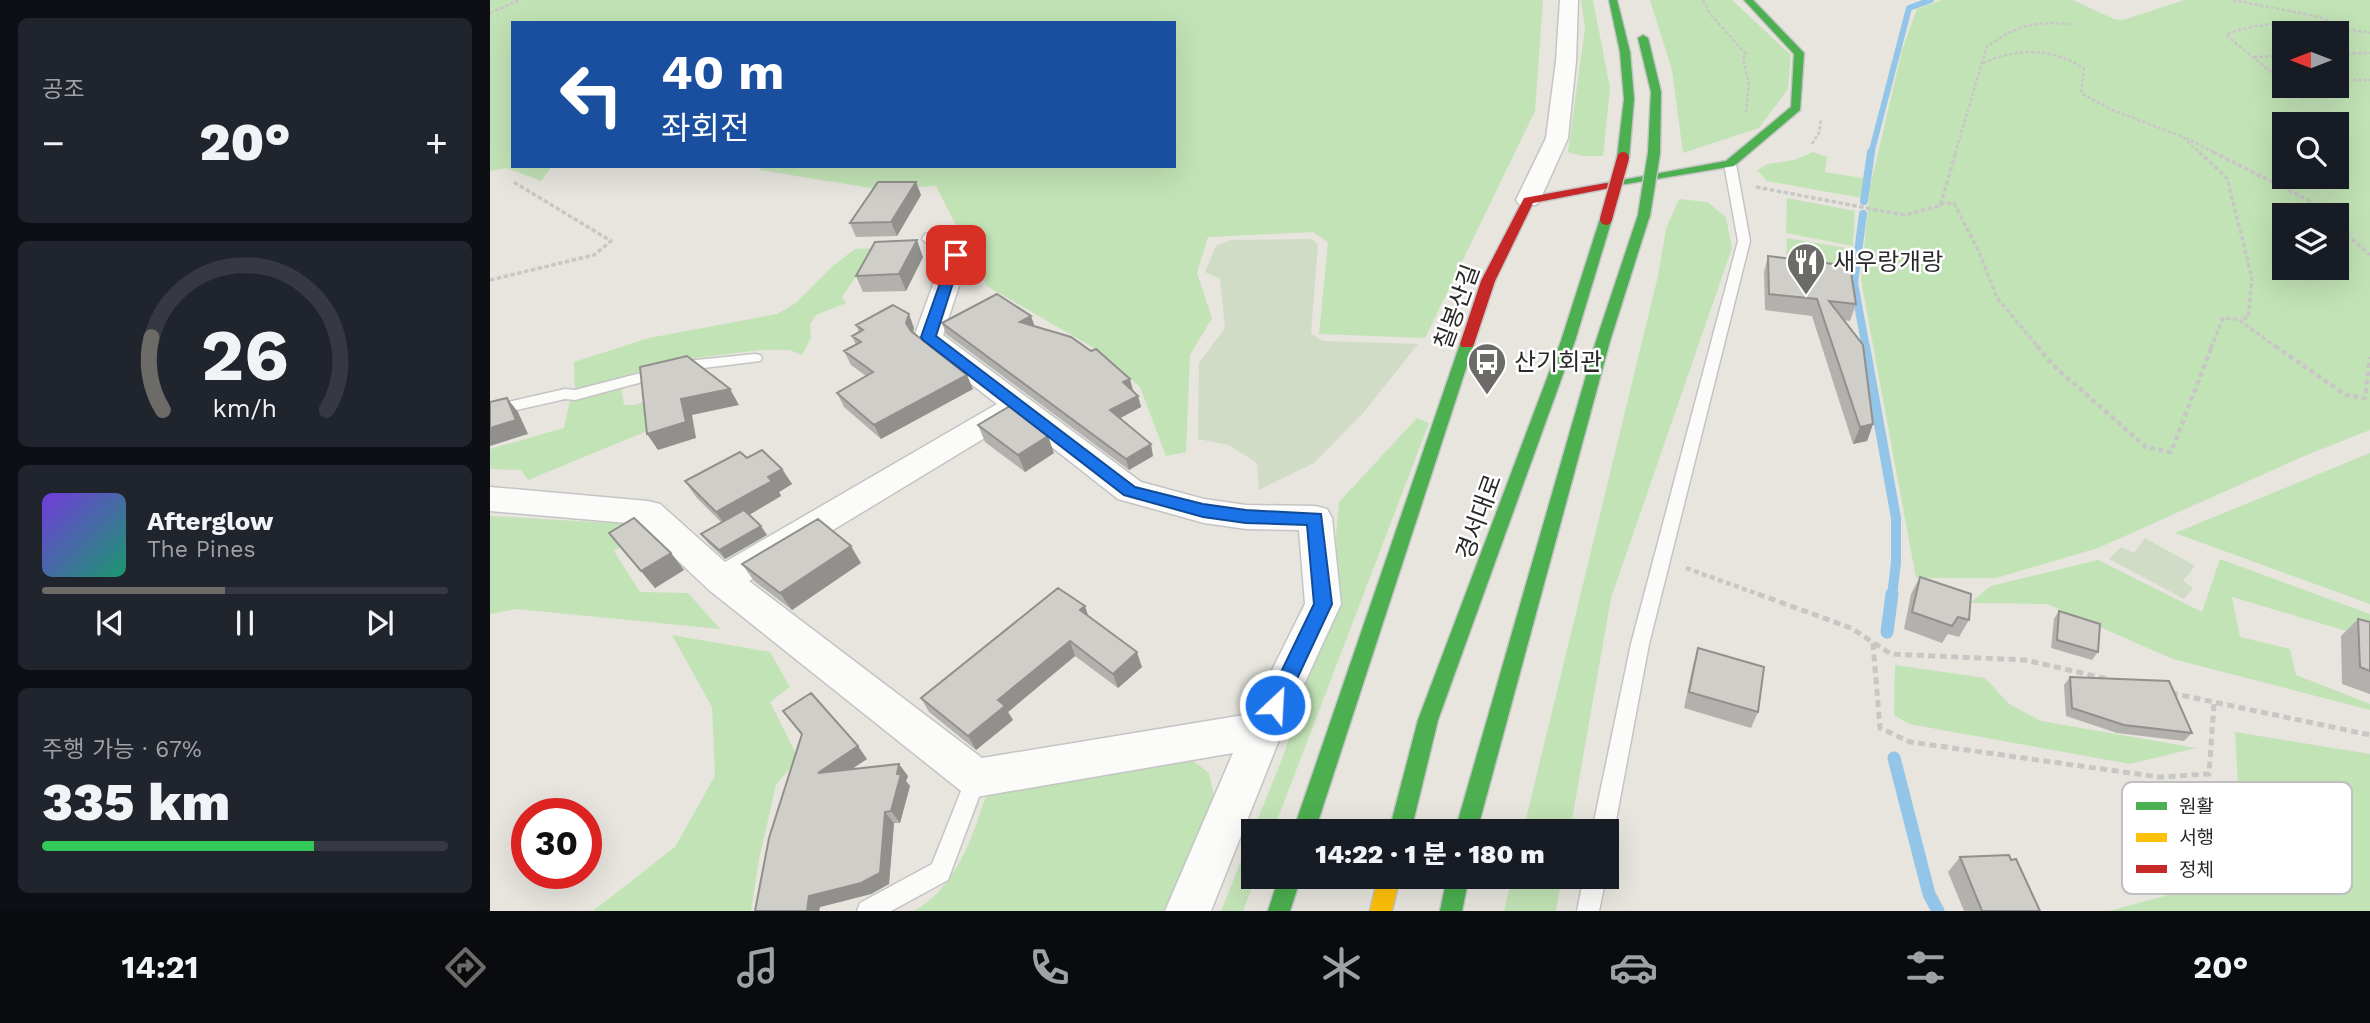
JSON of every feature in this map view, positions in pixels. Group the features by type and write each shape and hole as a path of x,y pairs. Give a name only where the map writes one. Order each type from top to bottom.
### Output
{"main road":[{"name":"경서대로","path":"1403,819 1427,720 1568,341 1623,158 1629,99 1625,52 1613,0"},
{"path":"1528,200 1730,164 1796,108 1799,53 1748,0"},
{"path":"1469,819 1602,341 1644,215 1654,153 1656,92 1639,22"},
{"name":"칠봉산길","path":"1308,819 1488,281 1528,200"},
{"path":"1279,911 1286,889"},
{"path":"1381,911 1386,889"},
{"path":"1451,911 1456,889"}],"street":[{"path":"1528,200 1557,138 1566,61 1569,0"},
{"path":"934,239 956,255 928,337 1130,491 1203,511 1246,517 1315,519 1323,604 1263,730 1188,911"},
{"path":"722,580 1017,405"},
{"path":"490,499 648,513 722,580 976,778 1263,730"}],"lane":[{"path":"1606,819 1640,644 1744,242 1730,164"},
{"path":"490,411 565,394 575,395 667,369 733,358 755,358"},
{"path":"868,911 940,872 976,778"},
{"path":"1588,911 1593,889"}],"path":[{"path":"490,13 519,0"},
{"path":"1703,0 1710,14 1746,54 1743,58 1751,89 1746,118"},
{"path":"2233,0 2330,21"},
{"path":"1940,204 1987,46 2015,27 2036,22 2073,24"},
{"path":"2272,73 2226,35 2245,29 2294,25 2334,26 2370,33"},
{"path":"2349,54 2370,53"},
{"path":"1982,63 2005,54 2038,54 2073,60 2084,69 2081,93 2110,109 2183,137 2311,203"},
{"path":"2253,57 2272,56"},
{"path":"2349,80 2370,80"},
{"path":"1734,182 1904,215 1940,204 1954,203 1979,252 1997,298 2053,365 2146,447 2171,452 2223,318 2248,318 2252,278 2227,178 2183,137"},
{"path":"490,280 594,255 611,241 512,181"},
{"path":"2349,236 2370,255"},
{"path":"2238,319 2346,395 2365,397 2370,357"},
{"path":"1662,559 1851,628 1891,654 2025,660 2120,681"},
{"path":"1873,643 1880,728 1910,742 2159,777 2209,774 2214,702"},
{"path":"2160,690 2370,735"}],"green space":[{"path":"490,0 1543,0 1535,111 1425,338 1319,334 1328,242 1313,232 1208,237 1197,273 1212,318 1190,355 1186,452 1166,456 1140,387 1101,352 987,286 936,186 876,189 760,168 1176,168 1176,21 511,21 511,168 551,168 541,181 507,168 490,171"},
{"path":"1581,0 1593,0 1610,88 1603,156 1582,156 1568,152 1585,28"},
{"path":"1650,0 1732,0 1791,55 1788,89 1759,128 1683,153 1672,70"},
{"path":"1942,0 2073,0 2114,19 2123,20 2184,0 2370,0 2370,430 2304,456 2098,548 1996,578 1916,578 1861,280 1870,188 1902,50 1917,9"},
{"path":"1813,152 1827,157 1825,172 1868,179 1862,198 1767,181 1757,170 1768,164 1794,160"},
{"path":"1787,198 1855,211 1853,246 1786,233"},
{"path":"1679,199 1707,202 1726,217 1732,248 1611,598 1572,819 1526,819 1658,276 1666,229"},
{"path":"1787,238 1852,249 1850,280 1786,271"},
{"path":"1312,239 1318,245 1311,333 1322,341 1418,344 1363,413 1314,463 1259,490 1257,463 1229,445 1198,439 1199,363 1225,328 1220,279 1205,272 1216,246 1231,240"},
{"path":"875,248 842,297 846,303 816,315 810,324 811,338 802,355 790,350 760,350 672,361 575,391 574,362 649,338 777,314 796,303 834,265 855,249"},
{"path":"621,385 624,405 634,405 704,385 703,408 528,480 521,470 490,469 490,449 564,428 570,400"},
{"path":"1417,418 1429,423 1278,819 1258,819 1284,754 1338,589 1336,536 1339,502"},
{"path":"2370,453 2370,604 2175,533"},
{"path":"490,516 628,524 644,532 614,551 640,592 688,593 720,629 517,609 490,614"},
{"path":"2145,538 2195,566 2183,581 2193,588 2184,599 2109,559 2121,547 2134,553"},
{"path":"2220,559 2370,614 2370,638 2232,597 2240,637 2290,649 2296,675 2370,704 2370,710 2173,659 2047,604 1970,603 1991,586 2098,560 2202,612"},
{"path":"672,635 770,652 790,687 770,702 798,758 776,785 759,859 751,911 593,911 675,847 715,776 712,707"},
{"path":"1895,665 1985,678 2009,704 2041,721 2196,748 2130,764 1909,724 1894,715"},
{"path":"2235,732 2370,754 2370,911 2109,911 2172,894 2352,894 2352,782 2238,782"},
{"path":"1192,760 1209,773 1214,796 1169,911 914,911 928,902 951,877 974,830 985,798 1004,788"},
{"path":"1241,861 1241,889 1251,889 1243,911 1221,911"},
{"path":"1509,889 1560,889 1556,911 1504,911"}],"building":[{"path":"878,182 916,182 891,222 850,223"},
{"path":"917,240 899,274 856,276 875,242"},
{"path":"1768,256 1850,266 1856,304 1829,301 1863,345 1873,424 1860,427 1817,299 1769,294"},
{"path":"997,294 1031,316 1020,322 1071,337 1091,351 1096,349 1130,379 1123,382 1138,396 1110,410 1151,444 1126,459 942,323"},
{"path":"893,305 909,314 906,323 911,331 967,375 874,425 837,393 873,372 844,351 861,342 852,336 863,330 856,325"},
{"path":"687,356 730,389 681,399 686,422 647,434 640,367"},
{"path":"507,398 516,420 490,428 490,402"},
{"path":"1010,406 1048,436 1018,455 978,425"},
{"path":"762,450 782,469 768,477 772,481 716,512 685,481 740,452 747,458"},
{"path":"744,510 761,526 719,550 701,534"},
{"path":"634,518 671,553 641,571 609,533"},
{"path":"818,519 851,546 780,593 742,564"},
{"path":"1920,577 1971,594 1969,620 1958,617 1952,626 1912,612"},
{"path":"1058,588 1085,606 1080,610 1137,652 1113,674 1070,641 998,700 1005,706 968,736 921,698"},
{"path":"2059,611 2100,624 2098,652 2057,640"},
{"path":"2358,619 2370,622 2370,671 2360,667"},
{"path":"1698,648 1764,667 1758,712 1689,692"},
{"path":"2070,677 2169,681 2192,733 2124,725 2072,708"},
{"path":"811,693 858,746 818,773 899,764 897,774 901,774 891,811 885,812 880,873 861,883 809,896 807,911 755,911 769,838 802,734 783,711"},
{"path":"2009,855 2011,860 2016,859 2040,911 1982,911 1960,857"}],"waterway":[{"path":"1871,154 1909,8 1931,0"},
{"path":"1864,201 1871,152"},
{"path":"1863,214 1854,283 1866,348"},
{"path":"1865,346 1896,518 1896,562 1892,596"},
{"path":"1887,632 1892,594"},
{"path":"1894,758 1929,894 1938,911"}],"traffic: fast":[{"path":"1613,0 1625,52 1629,99 1623,158"},
{"path":"1606,186 1730,164 1796,108 1799,53 1748,0"},
{"path":"1643,38 1656,92 1654,153"},
{"path":"1644,215 1654,153"},
{"path":"1469,819 1603,341 1644,215"},
{"path":"1403,819 1428,720 1568,341 1606,219"},
{"path":"1308,819 1467,344"},
{"path":"1279,911 1286,889"},
{"path":"1451,911 1456,889"}],"traffic: slow":[{"path":"1381,911 1386,889"}],"traffic: jam":[{"path":"1606,219 1623,158"},
{"path":"1467,344 1488,281 1528,200 1606,186"}],"place":[{"name":"새우랑개랑","path":"1806,296"},
{"name":"산기회관","path":"1487,396"}],"route":[{"path":"956,255 928,337 1130,491 1203,511 1246,517 1315,519 1323,604 1275,705"}]}
